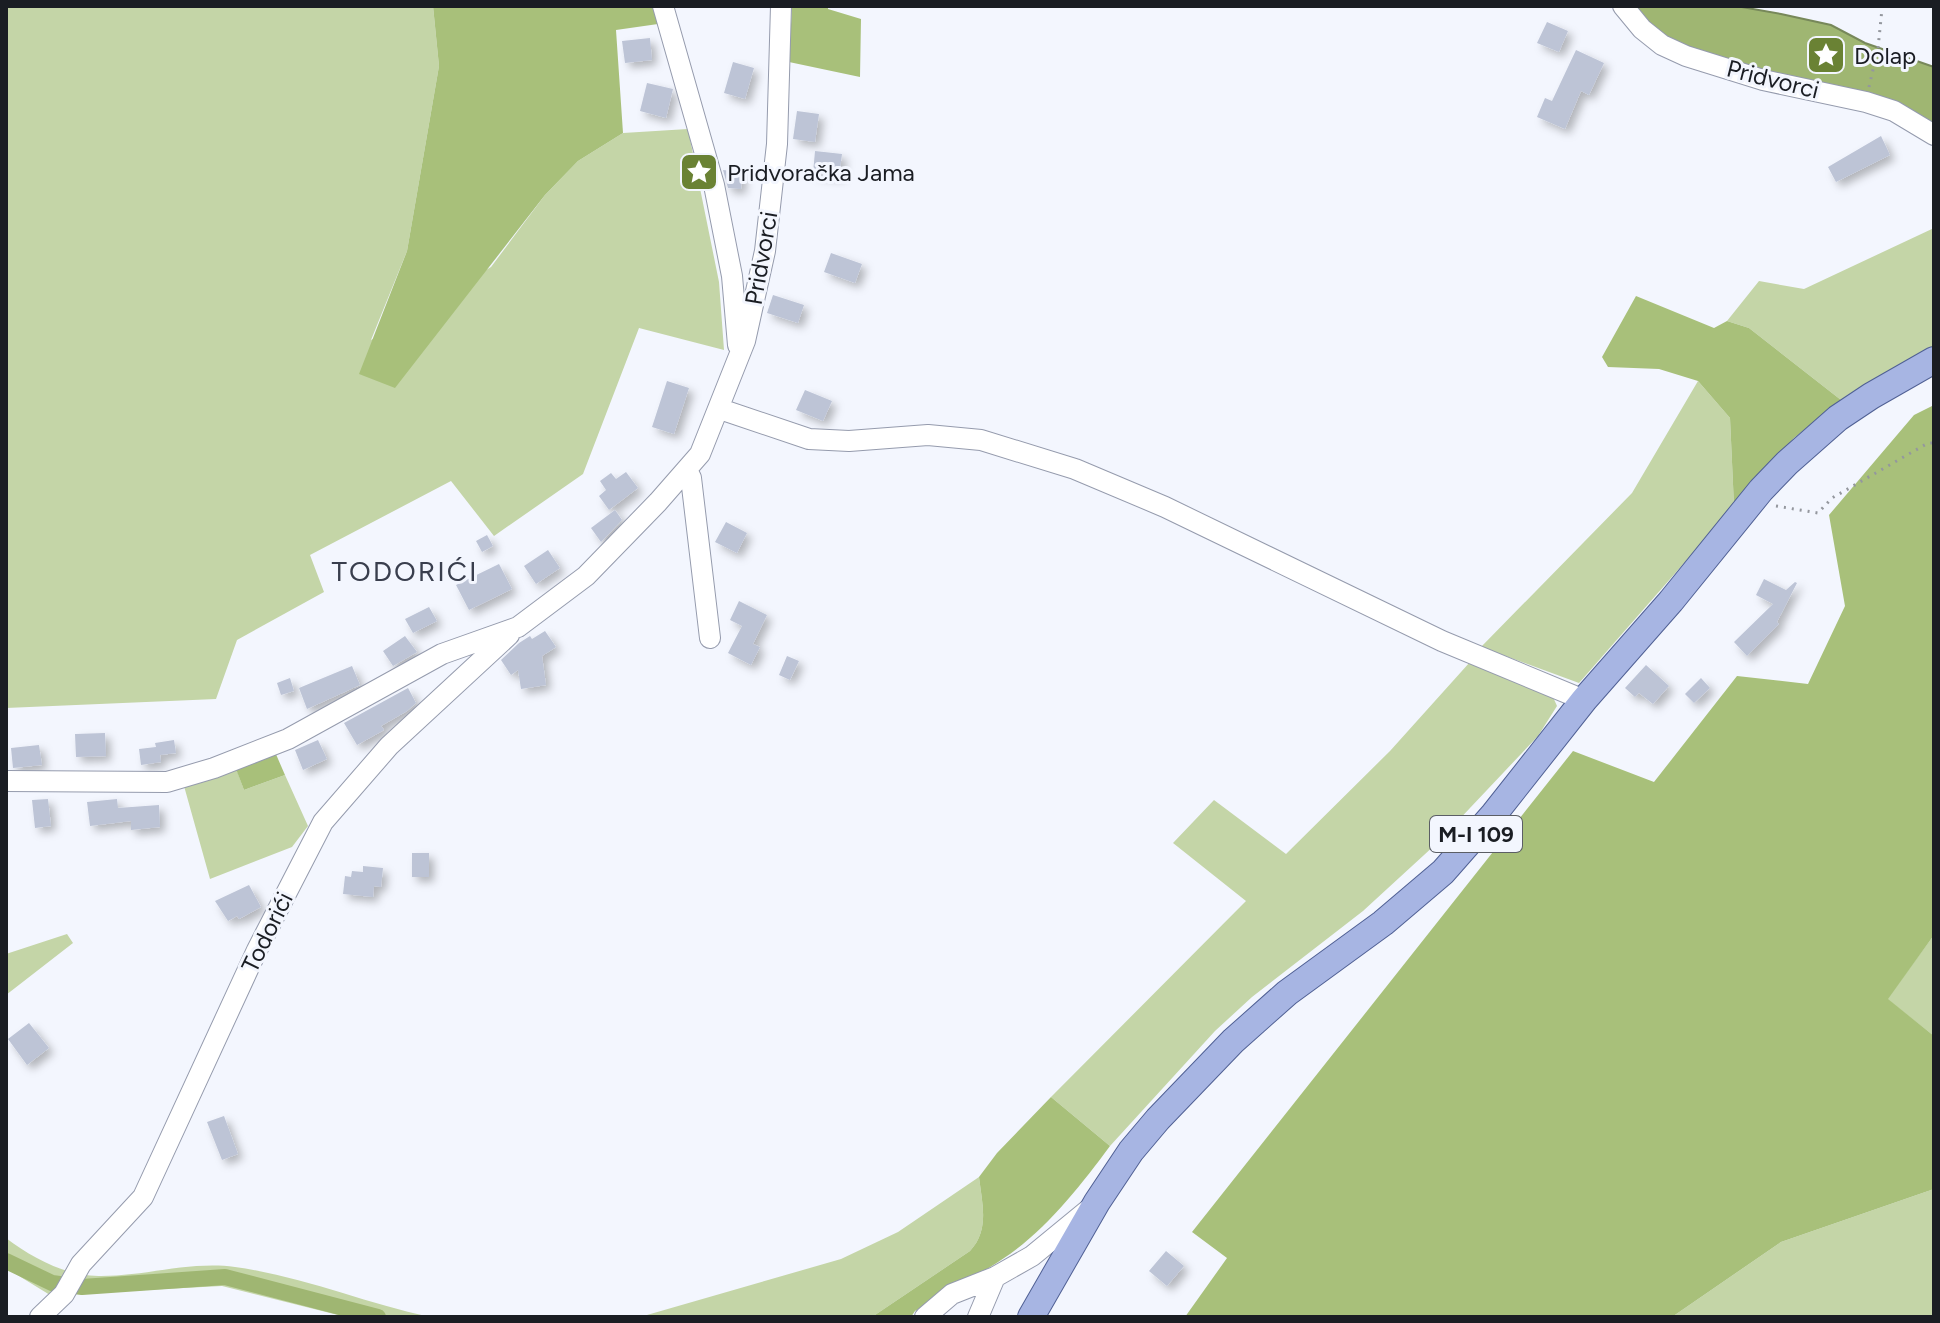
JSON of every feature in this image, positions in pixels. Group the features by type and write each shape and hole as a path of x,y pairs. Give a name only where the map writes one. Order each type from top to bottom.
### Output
{"main road":[{"name":"M-I 109","path":"1031,1317 1097,1202 1131,1151 1158,1119 1233,1041 1287,993 1359,941 1443,872 1494,814 1584,700 1787,463 1838,418 1934,360"}],"street":[{"path":"663,6 714,185 732,276 739,357"},
{"name":"Pridvorci","path":"720,409 759,288 765,251 777,144 781,6"},
{"name":"Pridvorci","path":"1623,6 1642,29 1662,45 1686,56 1763,80 1866,102 1894,111 1934,135"},
{"path":"720,409 809,439 849,441 928,435 981,440 1045,459 1165,507 1442,641 1584,700"},
{"name":"Todorići","path":"40,1317 68,1286 81,1264 143,1197 257,950 323,822 389,746 518,627 586,576 700,454 720,409"},
{"path":"687,470 691,478 710,638"},
{"name":"Todorići","path":"6,781 167,782 214,768 288,739 442,654 518,627"},
{"path":"925,1317 952,1294 995,1277 1032,1256 1097,1202"},
{"path":"978,1317 995,1277"}],"path":[{"path":"1866,102 1878,48 1882,9"},
{"path":"1765,504 1818,513 1832,498 1928,443 1934,443"}],"shaded area":[{"path":"6,6 433,6 439,66 407,251 371,340 491,267 545,195 578,161 623,133 688,129 719,282 724,350 639,328 583,474 494,536 451,481 310,555 324,592 237,640 216,699 6,708"},
{"path":"433,6 654,6 658,24 616,30 623,133 578,161 545,195 395,388 359,374 407,251 439,66"},
{"path":"792,6 828,6 828,9 861,19 860,77 789,62"},
{"path":"1627,6 1736,6 1831,25 1865,43 1934,67 1934,128 1750,70 1655,34"},
{"path":"1934,228 1934,346 1841,400 1749,328 1727,321 1759,281 1804,289"},
{"path":"1636,296 1714,328 1727,321 1749,328 1841,400 1794,438 1734,506 1730,418 1698,381 1659,369 1608,367 1602,357"},
{"path":"1698,381 1730,418 1734,506 1579,683 1481,647 1632,493"},
{"path":"1934,405 1934,935 1888,999 1934,1036 1934,1189 1781,1242 1672,1317 1185,1317 1227,1258 1192,1232 1573,751 1654,782 1737,676 1808,684 1845,606 1829,515 1914,415"},
{"path":"1470,662 1553,697 1557,706 1538,736 1436,844 1363,911 1252,997 1215,1031 1110,1146 1051,1097 1246,901 1173,843 1214,800 1286,854 1390,751"},
{"path":"275,752 285,775 244,790 236,769"},
{"path":"236,768 244,790 285,775 308,826 292,847 210,879 184,786"},
{"path":"67,934 73,943 6,995 6,954"},
{"path":"1934,935 1934,1036 1887,999"},
{"path":"1051,1097 1110,1146 1076,1189 1038,1231 1010,1254 915,1311 911,1317 872,1317 970,1251 982,1225 979,1177 997,1153"},
{"path":"979,1177 982,1225 970,1251 872,1317 640,1317 841,1259 898,1232"},
{"path":"1934,1189 1934,1317 1672,1317 1781,1242"},
{"path":"6,1238 39,1259 76,1273 118,1275 201,1266 235,1267 284,1277 430,1317 346,1317 222,1286 50,1295 6,1268"}],"building":[{"path":"1547,22 1568,31 1559,52 1537,43"},
{"path":"650,38 652,60 625,63 622,41"},
{"path":"1576,50 1604,63 1589,95 1581,91 1565,129 1537,117 1545,98 1552,101"},
{"path":"733,62 754,68 745,99 724,93"},
{"path":"647,83 673,89 666,118 640,111"},
{"path":"797,111 819,114 815,142 793,139"},
{"path":"1881,136 1890,155 1836,182 1828,167"},
{"path":"815,151 842,154 839,176 813,173"},
{"path":"723,170 742,172 741,189 728,188"},
{"path":"831,253 862,264 855,283 824,272"},
{"path":"773,295 804,305 798,323 767,313"},
{"path":"667,381 689,388 674,434 652,427"},
{"path":"805,390 832,401 823,421 796,410"},
{"path":"626,472 638,488 609,510 599,496 606,490 600,481 611,473 616,479"},
{"path":"615,510 622,520 601,542 591,528"},
{"path":"726,522 747,533 737,553 715,542"},
{"path":"487,535 493,546 482,552 476,541"},
{"path":"548,550 560,568 536,584 524,566"},
{"path":"499,564 512,589 469,610 456,585"},
{"path":"1764,579 1786,590 1797,583 1777,622 1779,624 1747,656 1734,642 1773,604 1756,595"},
{"path":"739,601 767,615 753,644 760,647 751,665 728,653 742,626 730,620"},
{"path":"429,607 437,621 413,633 405,619"},
{"path":"545,631 556,647 542,656 546,685 521,689 518,670 511,675 501,660 519,643"},
{"path":"405,636 417,652 393,666 383,651"},
{"path":"787,656 799,661 790,680 779,675"},
{"path":"1646,665 1669,686 1653,704 1639,693 1635,697 1625,688"},
{"path":"352,666 360,685 307,709 299,688"},
{"path":"290,678 294,691 281,695 277,683"},
{"path":"1701,678 1710,688 1694,703 1685,694"},
{"path":"408,688 416,703 381,726 384,730 357,745 344,723"},
{"path":"105,733 106,756 76,757 75,734"},
{"path":"174,740 176,753 160,755 161,762 141,765 139,749"},
{"path":"318,740 327,759 303,770 295,750"},
{"path":"39,745 42,765 13,768 11,748"},
{"path":"48,799 51,826 35,828 32,800"},
{"path":"117,799 118,808 159,805 160,827 131,830 131,821 90,826 87,802"},
{"path":"412,853 429,853 429,877 412,877"},
{"path":"363,866 383,868 381,887 374,886 373,897 343,894 345,876 351,877 352,871 363,872"},
{"path":"249,885 261,907 239,919 237,916 228,921 215,901"},
{"path":"29,1023 49,1048 27,1065 8,1039"},
{"path":"224,1116 238,1154 222,1160 207,1122"},
{"path":"1166,1251 1184,1266 1167,1286 1149,1271"}],"waterway":[{"path":"6,1261 52,1283 82,1287 225,1277 378,1317"}],"place":[{"name":"Dolap","path":"1826,55"},
{"name":"Pridvoračka Jama","path":"699,172"}],"district":[{"name":"TODORIĆI","path":"405,571"}]}
